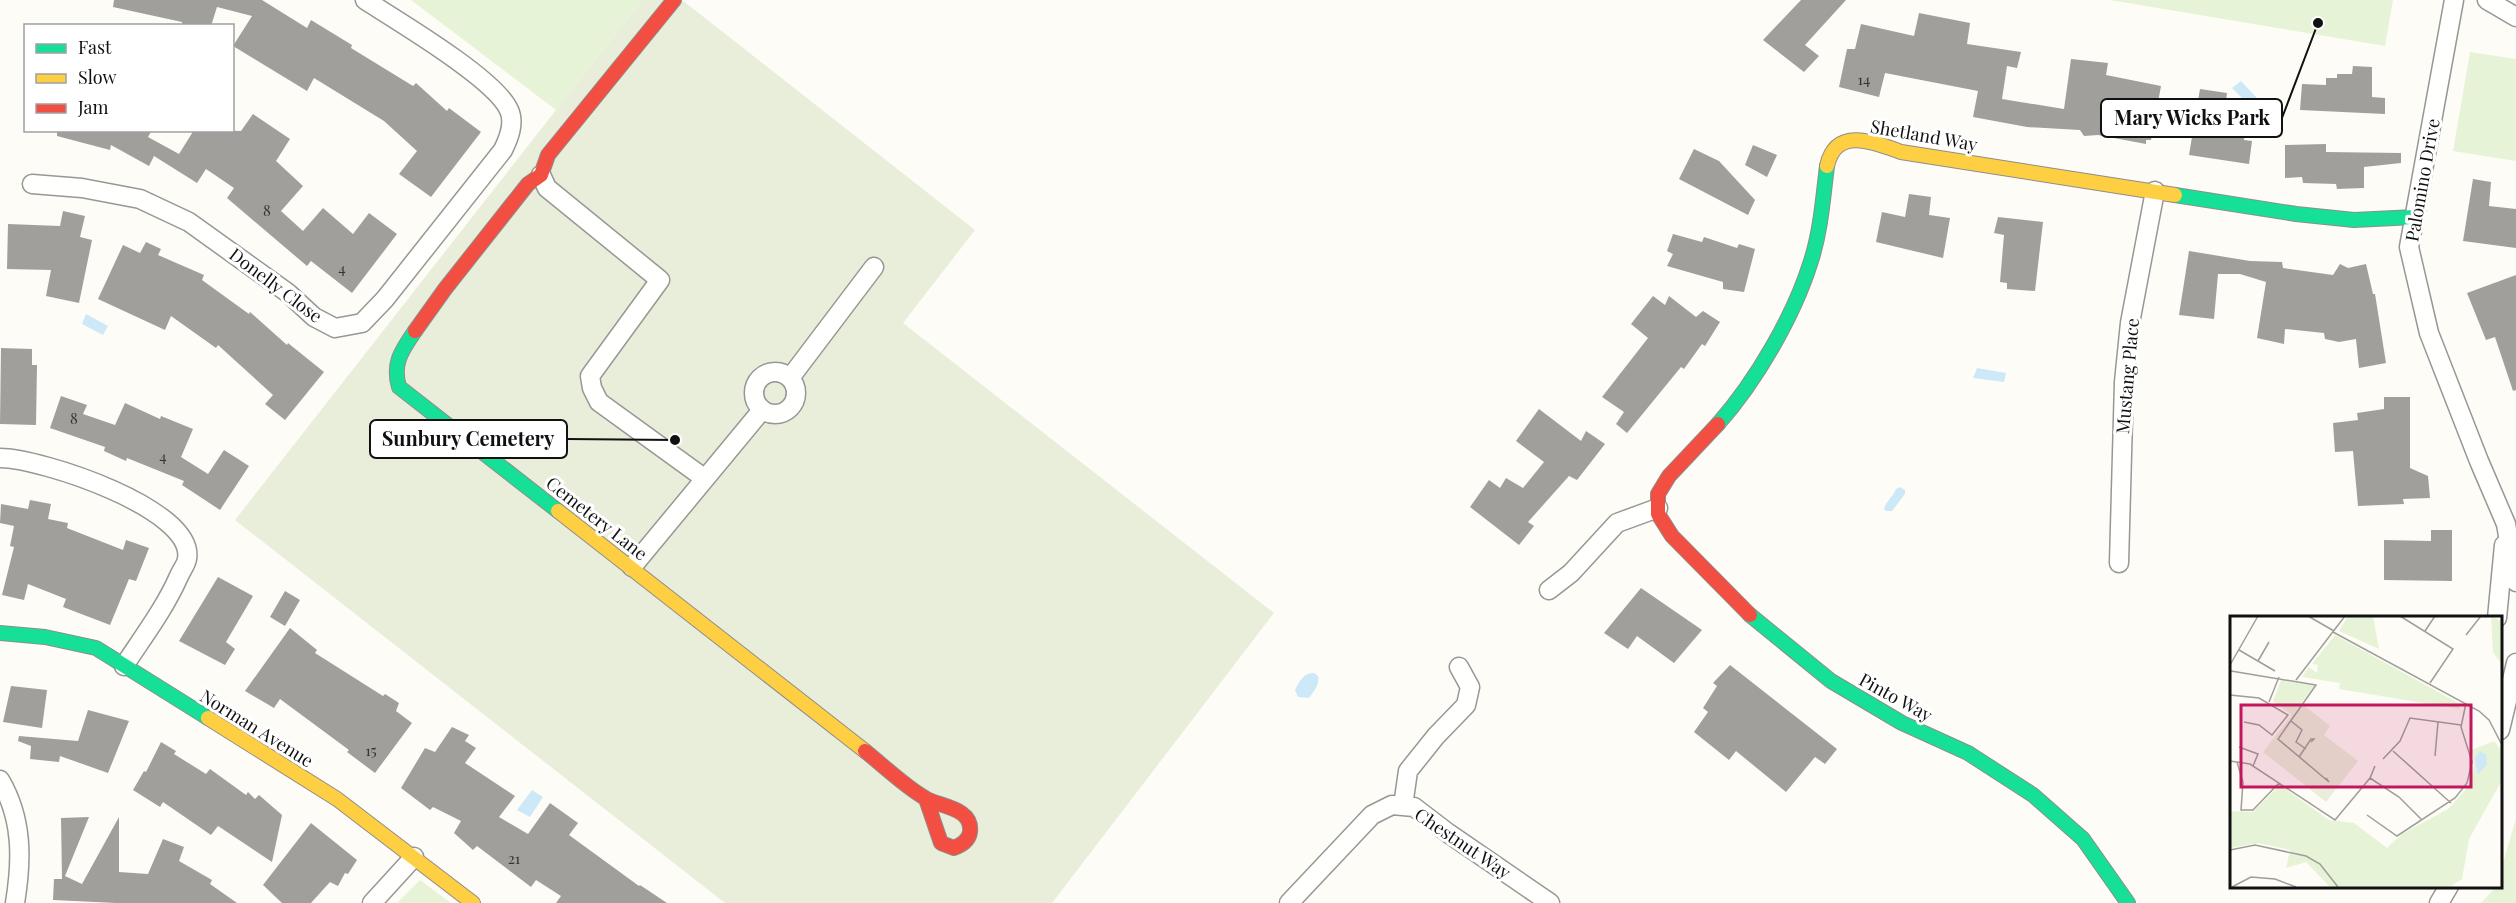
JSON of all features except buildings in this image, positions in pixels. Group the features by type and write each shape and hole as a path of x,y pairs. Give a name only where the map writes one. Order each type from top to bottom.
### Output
{"street":[{"name":"Donelly Close","path":"32,184 82,188 140,199 189,222 288,293 314,317 335,328 362,323 385,299 503,150 511,132 510,110 493,89 436,46 365,0"},
{"name":"Cemetery Lane","path":"674,0 548,155 541,175 528,184 445,289 398,355 395,374 399,387 926,799"},
{"name":"Palomino Drive","path":"2454,0 2409,247 2429,333 2506,524 2516,582"},
{"path":"2487,0 2516,17"},
{"name":"Shetland Way","path":"1658,508 1658,494 1669,476 1739,400 1764,360 1791,308 1811,262 1821,222 1827,164 1835,147 1847,141 1870,141 1901,152 2155,190 2296,214 2354,220 2415,217"},
{"path":"541,175 548,188 660,280 590,376 592,388 600,402 704,478"},
{"name":"Mustang Place","path":"2119,564 2124,382 2130,323 2155,190"},
{"path":"790,378 874,267"},
{"path":"776,372 790,378 794,383 796,397 789,409 776,414 762,410 754,398 754,390 762,377 776,372"},
{"path":"632,567 762,410"},
{"path":"0,458 55,467 100,485 167,521 183,537 187,559 172,591 124,666"},
{"path":"1549,590 1571,573 1617,523 1658,508"},
{"name":"Pinto Way","path":"1658,508 1658,514 1672,536 1760,626 1831,681 1902,723 1968,753 2033,795 2083,839 2128,903"},
{"name":"Palomino Drive","path":"2497,616 2506,524"},
{"name":"Norman Avenue","path":"0,633 45,637 96,648 337,800 414,856 473,903"},
{"path":"2501,722 2516,663"},
{"path":"1289,903 1372,815 1392,805 1403,806 1408,771 1466,705 1470,687 1459,667"},
{"path":"0,780 7,792 17,822 21,846 21,867 15,903"},
{"name":"Chestnut Way","path":"1403,806 1414,807 1551,903"},
{"path":"372,903 414,856"},
{"path":"2439,903 2448,888"}],"green space":[{"path":"411,0 642,0 556,110"},
{"path":"642,0 682,0 975,230 903,323 1274,613 1052,903 725,903 235,520"},
{"path":"2110,0 2393,0 2385,46"},
{"path":"2470,52 2516,59 2516,161 2453,151"},
{"path":"2516,818 2516,903 2481,903 2495,888 2501,888 2501,870"},
{"path":"420,880 451,903 397,903"}],"water":[{"path":"2241,81 2257,98 2249,105 2232,88"},
{"path":"86,314 108,326 103,335 82,324"},
{"path":"1977,368 2006,373 2004,382 1973,378"},
{"path":"1900,487 1905,490 1905,494 1892,511 1886,511 1884,509 1886,504 1896,489"},
{"path":"1314,673 1318,676 1315,690 1309,698 1298,697 1295,690 1300,681 1307,674"},
{"path":"532,790 543,797 530,817 517,810"}],"traffic: fast":[{"path":"1718,424 1760,368 1795,304 1817,238 1827,166"},
{"path":"2175,195 2296,214 2354,220 2415,217"},
{"path":"415,331 400,357 397,371 399,387 558,511"},
{"path":"1750,615 1831,681 1902,723 1968,753 2033,795 2083,839 2128,903"},
{"path":"0,633 45,637 96,648 208,718"}],"traffic: slow":[{"path":"1827,166 1832,154 1839,146 1847,141 1857,140 1868,141 1901,152 2175,195"},
{"path":"558,511 865,751"},
{"path":"208,718 337,799 473,903"}],"traffic: jam":[{"path":"415,331 445,289 528,184 541,175 548,155 674,0"},
{"path":"1718,424 1669,476 1658,494 1658,514 1672,536 1750,615"},
{"path":"865,751 917,793 954,809 966,817 970,824 970,832 964,842 954,848 941,843 926,799"}],"place":[{"name":"Mary Wicks Park","path":"2318,23"},
{"name":"Sunbury Cemetery","path":"675,440"}]}
